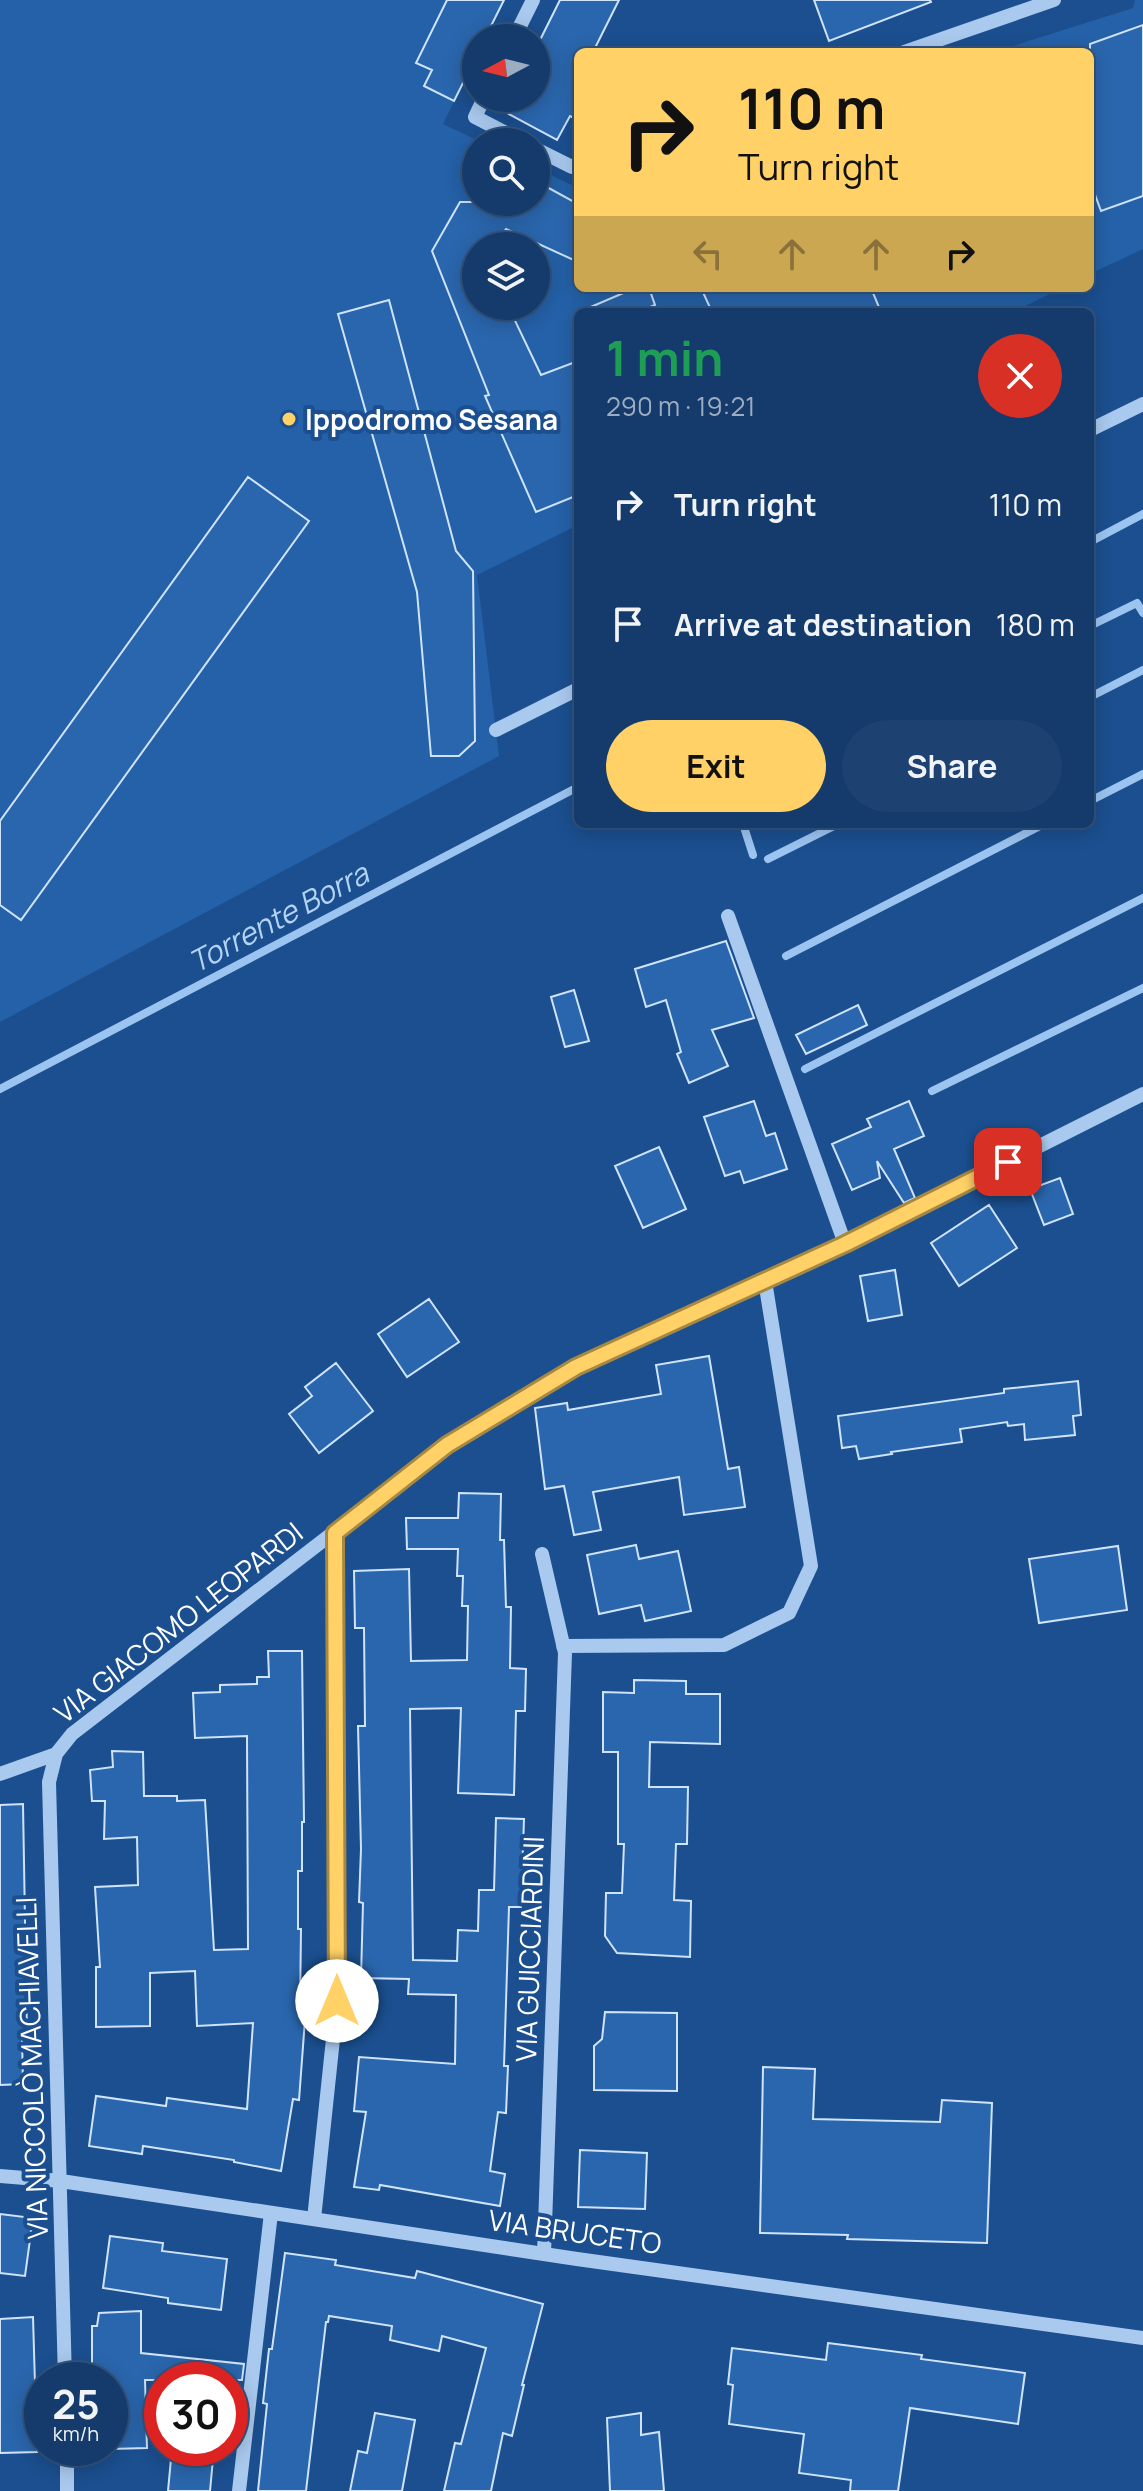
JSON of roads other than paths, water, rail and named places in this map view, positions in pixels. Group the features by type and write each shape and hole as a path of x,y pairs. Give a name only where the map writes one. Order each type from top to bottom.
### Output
{"street":[{"path":"521,24 533,0"},
{"path":"916,48 1054,0"},
{"path":"477,112 475,117 496,128"},
{"path":"550,156 574,166"},
{"path":"1094,428 1143,404"},
{"path":"496,730 574,691"},
{"path":"728,916 845,1244"},
{"name":"VIA GIACOMO LEOPARDI","path":"0,1774 56,1754 72,1734 447,1445 576,1367 845,1244 1143,1094"},
{"path":"563,1646 724,1645 789,1613 811,1566 765,1281"},
{"path":"314,2219 337,2001 335,1533"},
{"name":"VIA GUICCIARDINI","path":"542,1554 565,1653 544,2254"},
{"name":"VIA NICCOLÒ MACHIAVELLI","path":"56,1754 49,1782 65,2362"},
{"name":"VIA BRUCETO","path":"0,2176 61,2181 544,2254 1143,2338"},
{"path":"239,2491 271,2213"},
{"path":"67,2466 67,2491"}],"waterway":[{"name":"Torrente Borra","path":"1094,540 1143,514"},
{"path":"1094,624 1137,603 1143,613"},
{"path":"1094,695 1143,670"},
{"path":"1094,799 1143,774"},
{"name":"Torrente Borra","path":"0,1089 574,789"},
{"path":"744,828 753,855"},
{"path":"768,859 830,828"},
{"path":"786,956 1036,828"},
{"path":"805,1069 1143,898"},
{"path":"932,1091 1143,988"}],"place":[{"name":"Ippodromo Sesana","path":"289,419"}]}
